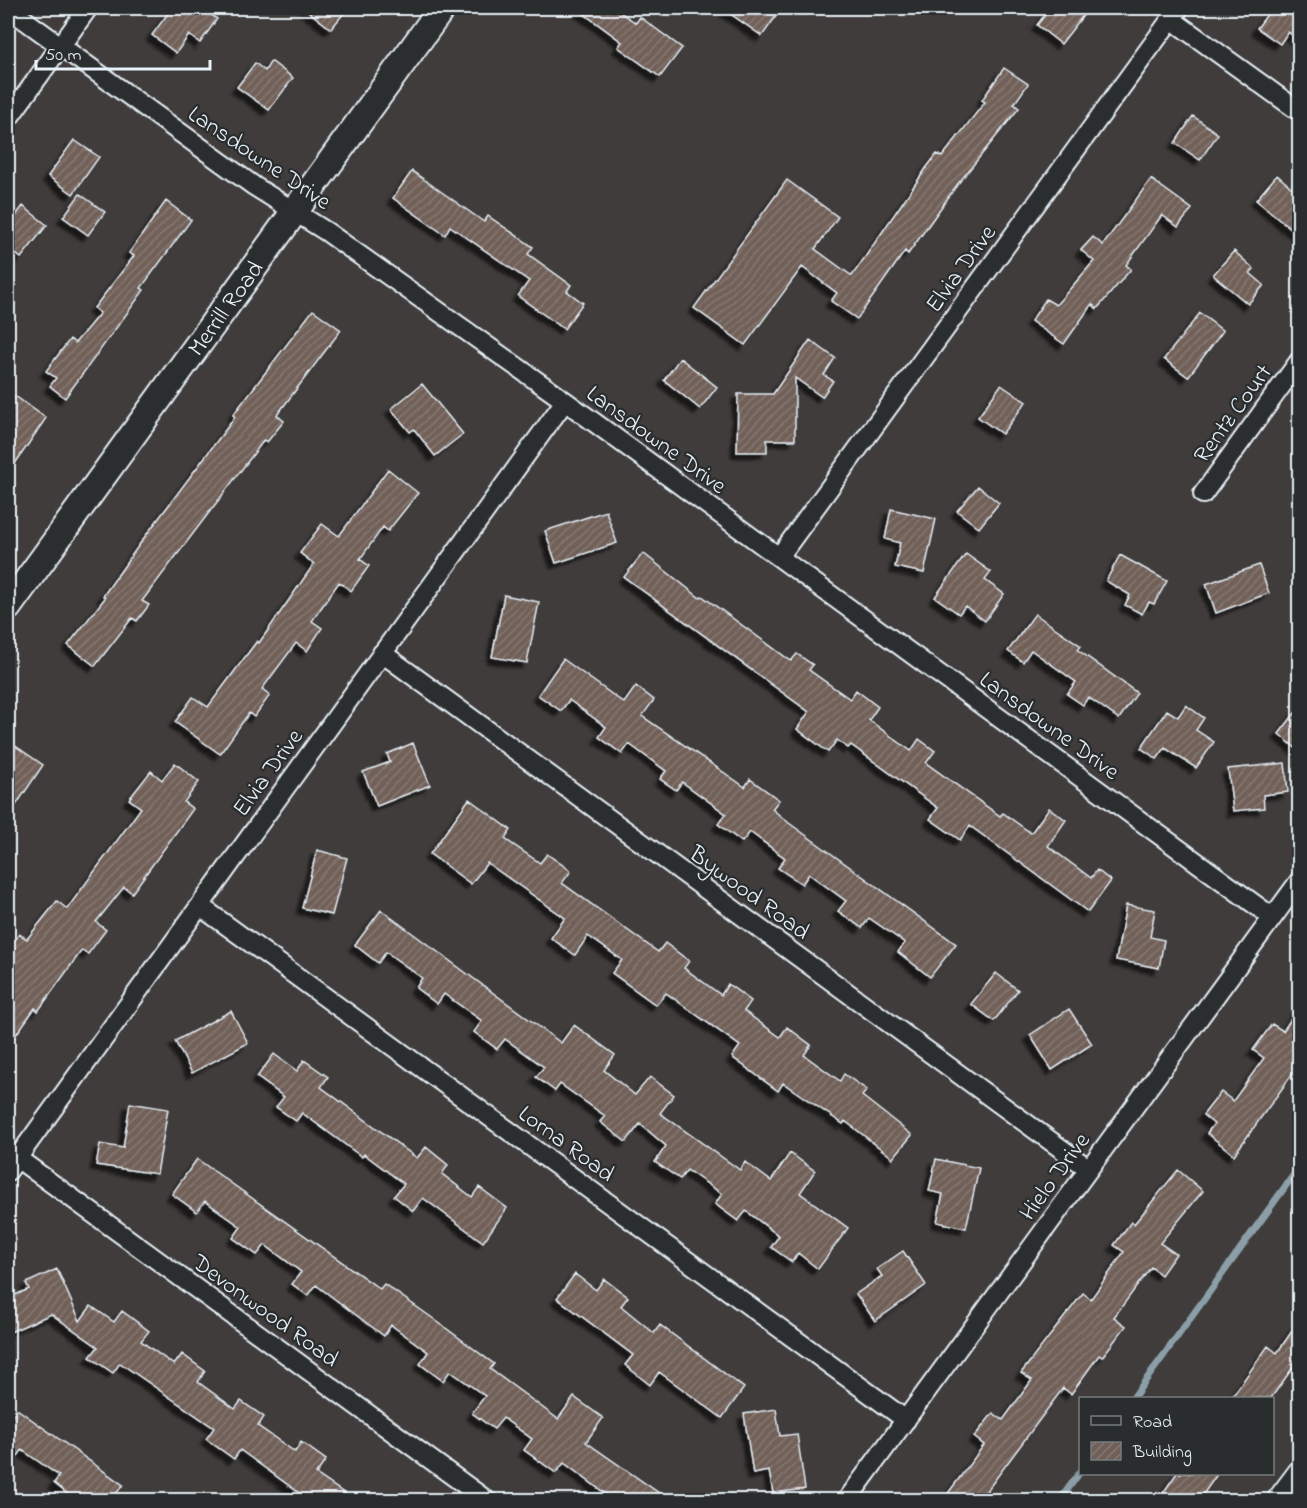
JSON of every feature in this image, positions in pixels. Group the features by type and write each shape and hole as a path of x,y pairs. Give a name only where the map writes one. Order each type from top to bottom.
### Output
{"main road":[{"name":"Merrill Road","path":"8,608 442,8"}],"street":[{"name":"Lansdowne Drive","path":"8,8 254,186 327,232 565,401 1272,917"},
{"path":"8,119 88,8"},
{"path":"1175,13 1299,112"},
{"name":"Elvia Drive","path":"779,557 1175,13"},
{"name":"Rentz Court","path":"1203,494 1299,360"},
{"name":"Elvia Drive","path":"12,1164 565,401"},
{"name":"Bywood Road","path":"382,653 1089,1169"},
{"name":"Hielo Drive","path":"847,1500 1299,880"},
{"name":"Lorna Road","path":"200,906 906,1420"},
{"name":"Devonwood Road","path":"12,1164 486,1500"},
{"path":"1276,1500 1299,1468"}],"building":[{"path":"172,8 201,8 217,19 200,43 189,35 176,53 152,35"},
{"path":"304,8 348,8 331,29"},
{"path":"576,8 614,8 636,23 640,17 682,48 660,77 618,47 622,42"},
{"path":"722,8 782,8 762,36"},
{"path":"1050,8 1089,8 1061,44 1037,25"},
{"path":"1272,8 1299,8 1299,40 1288,32 1280,44 1257,28"},
{"path":"271,61 293,78 269,110 237,87 255,63 265,71"},
{"path":"1004,68 1028,84 1014,104 1019,108 957,185 908,254 905,251 857,319 831,301 837,293 802,267 745,345 694,308 787,180 838,217 815,249 852,276 927,167 937,154 942,157 985,102 982,100"},
{"path":"1193,116 1218,134 1200,160 1175,143"},
{"path":"74,140 99,157 73,194 48,176"},
{"path":"412,171 484,222 488,216 533,247 528,254 571,285 567,291 583,303 564,329 518,296 529,281 450,226 445,235 393,198"},
{"path":"1277,175 1299,194 1299,235 1256,200"},
{"path":"1151,179 1192,209 1178,227 1162,215 1126,265 1131,269 1097,309 1092,304 1064,344 1031,321 1046,299 1056,305 1094,261 1081,250 1093,237 1103,245"},
{"path":"80,194 105,212 88,235 63,217"},
{"path":"166,201 191,220 141,288 144,290 65,398 50,386 56,378 46,371 70,339 75,343 100,313 94,308 134,256 129,253"},
{"path":"23,206 47,225 21,258 8,248 8,226"},
{"path":"1234,251 1254,269 1250,273 1264,285 1248,304 1213,275"},
{"path":"313,310 341,330 277,415 284,421 267,442 264,440 142,601 149,605 137,621 132,618 95,666 68,645 105,598 103,596 144,538 235,417 233,415"},
{"path":"1200,313 1223,331 1188,377 1164,359"},
{"path":"810,340 835,358 824,375 833,381 822,397 795,378 795,440 767,440 767,452 737,452 738,394 773,394"},
{"path":"680,358 717,387 700,409 664,380"},
{"path":"422,384 463,434 435,456 414,429 410,432 391,409"},
{"path":"1001,385 1026,402 1002,434 978,417"},
{"path":"15,396 46,418 8,474 8,407"},
{"path":"388,469 418,493 388,531 383,527 360,559 369,566 351,591 339,582 312,621 322,628 307,651 296,643 262,689 270,695 254,717 249,713 220,754 175,722 193,697 208,707 257,641 259,643 314,564 300,553 322,524 339,536"},
{"path":"978,486 999,503 979,528 957,511"},
{"path":"891,509 936,519 924,573 895,567 900,543 885,539"},
{"path":"606,511 617,543 556,563 545,531"},
{"path":"643,553 700,598 702,596 791,661 797,654 813,665 809,670 850,699 856,690 878,707 869,720 911,751 919,739 935,751 926,763 1000,816 1003,813 1031,833 1049,808 1066,820 1048,846 1091,878 1097,870 1111,881 1088,912 970,826 960,840 930,819 938,808 851,745 848,748 837,740 828,752 797,729 809,712 624,577"},
{"path":"966,554 991,572 985,580 1004,594 985,621 965,606 959,614 935,597"},
{"path":"1120,555 1167,581 1154,604 1149,602 1142,614 1125,605 1130,595 1106,581"},
{"path":"1259,565 1269,593 1216,613 1206,584"},
{"path":"504,595 539,602 527,663 492,657"},
{"path":"1035,614 1081,646 1078,650 1137,693 1119,719 1088,697 1083,705 1067,694 1076,682 1031,650 1023,662 1008,651"},
{"path":"563,659 624,703 636,686 654,700 642,716 745,787 750,779 779,800 772,809 789,823 956,944 930,977 898,952 905,943 869,918 862,928 838,911 846,901 809,874 802,884 778,868 785,858 750,832 742,842 718,824 726,814 682,782 676,790 660,779 666,771 629,744 622,754 599,737 606,727 569,700 561,711 538,695"},
{"path":"1186,705 1204,718 1196,730 1214,742 1196,768 1165,748 1157,759 1141,748 1167,710 1178,717"},
{"path":"1299,708 1299,751 1279,734"},
{"path":"413,743 430,785 377,806 363,772 390,762 387,754"},
{"path":"14,745 43,765 8,817 8,755"},
{"path":"175,763 199,782 184,802 193,809 132,893 124,887 96,922 106,930 88,954 82,950 38,1011 35,1008 8,1046 8,950 19,934 27,939 57,901 67,909 141,808 129,799 151,771 162,780"},
{"path":"1285,763 1288,792 1263,795 1264,808 1233,811 1228,769"},
{"path":"469,799 511,830 505,839 540,863 547,854 571,871 562,883 658,952 665,943 689,961 684,968 721,995 728,984 751,1001 744,1011 780,1037 787,1027 811,1045 804,1055 840,1081 844,1074 867,1090 862,1096 912,1135 893,1158 845,1121 843,1124 783,1083 778,1091 732,1057 740,1046 666,993 656,1005 612,973 622,960 588,936 575,955 551,938 565,918 487,863 471,884 430,854"},
{"path":"317,850 347,858 332,915 302,908"},
{"path":"1126,905 1155,910 1150,937 1164,940 1159,968 1116,960"},
{"path":"381,910 561,1043 574,1025 615,1055 604,1070 635,1095 650,1077 674,1095 660,1113 740,1170 745,1162 771,1181 790,1153 815,1171 800,1193 848,1228 818,1269 798,1253 792,1262 771,1247 779,1236 746,1211 738,1221 715,1204 722,1194 687,1170 680,1179 655,1162 666,1146 640,1124 626,1142 600,1122 605,1116 560,1084 555,1091 536,1077 544,1067 505,1039 497,1049 474,1032 482,1021 444,994 437,1004 416,988 422,978 386,952 378,963 355,945"},
{"path":"996,973 1018,990 994,1021 971,1004"},
{"path":"1299,1007 1299,1065 1234,1155 1207,1133 1214,1124 1203,1115 1221,1092 1233,1101 1264,1058 1253,1050 1272,1024 1283,1031"},
{"path":"1069,1009 1092,1044 1052,1070 1030,1035"},
{"path":"231,1011 248,1043 192,1073 175,1041"},
{"path":"274,1054 297,1071 304,1060 328,1077 321,1087 417,1158 426,1147 448,1165 442,1174 472,1197 479,1187 507,1208 483,1242 423,1198 413,1211 394,1196 404,1184 364,1154 362,1157 302,1113 296,1121 276,1107 284,1097 257,1077"},
{"path":"130,1103 168,1109 157,1174 96,1165 100,1144 123,1148"},
{"path":"197,1159 380,1289 384,1284 431,1317 494,1364 490,1369 558,1419 574,1397 603,1418 586,1442 669,1500 614,1500 564,1463 556,1473 524,1450 532,1439 503,1418 494,1429 472,1413 485,1396 450,1371 443,1381 420,1364 428,1352 391,1325 384,1336 316,1285 308,1296 292,1284 301,1272 265,1245 257,1255 233,1238 241,1227 205,1201 197,1212 172,1194"},
{"path":"936,1159 979,1168 966,1228 937,1222 943,1194 929,1191"},
{"path":"1178,1170 1203,1191 1160,1243 1176,1254 1161,1275 1151,1267 1114,1317 1126,1326 1102,1357 1099,1355 1071,1394 1063,1388 980,1500 943,1500 984,1445 974,1437 993,1413 1003,1420 1032,1380 1021,1373 1083,1293 1091,1299 1124,1252 1114,1245 1131,1222 1134,1224"},
{"path":"903,1251 926,1285 875,1321 856,1294 882,1276 877,1269"},
{"path":"57,1269 80,1321 91,1306 114,1322 122,1311 149,1331 141,1341 174,1365 182,1354 205,1371 198,1382 235,1409 241,1401 264,1417 258,1426 295,1452 301,1442 326,1460 316,1474 354,1500 309,1500 240,1450 234,1459 206,1439 214,1428 120,1363 113,1373 90,1357 98,1347 51,1314 8,1333 8,1298 29,1289 26,1283"},
{"path":"575,1274 596,1290 604,1279 628,1297 621,1306 654,1333 660,1325 744,1388 722,1418 659,1372 650,1385 625,1365 633,1355 557,1298"},
{"path":"1299,1321 1299,1359 1272,1397 1232,1397 1268,1346 1277,1353"},
{"path":"17,1409 123,1485 111,1500 75,1500 54,1483 59,1476 22,1450 8,1471 8,1422"},
{"path":"776,1409 780,1436 797,1434 805,1489 773,1493 769,1471 753,1474 744,1414"},
{"path":"1176,1475 1217,1475 1199,1500 1158,1500"}],"waterway":[{"path":"1134,1397 1300,1166"},
{"path":"1060,1500 1079,1473"}]}
